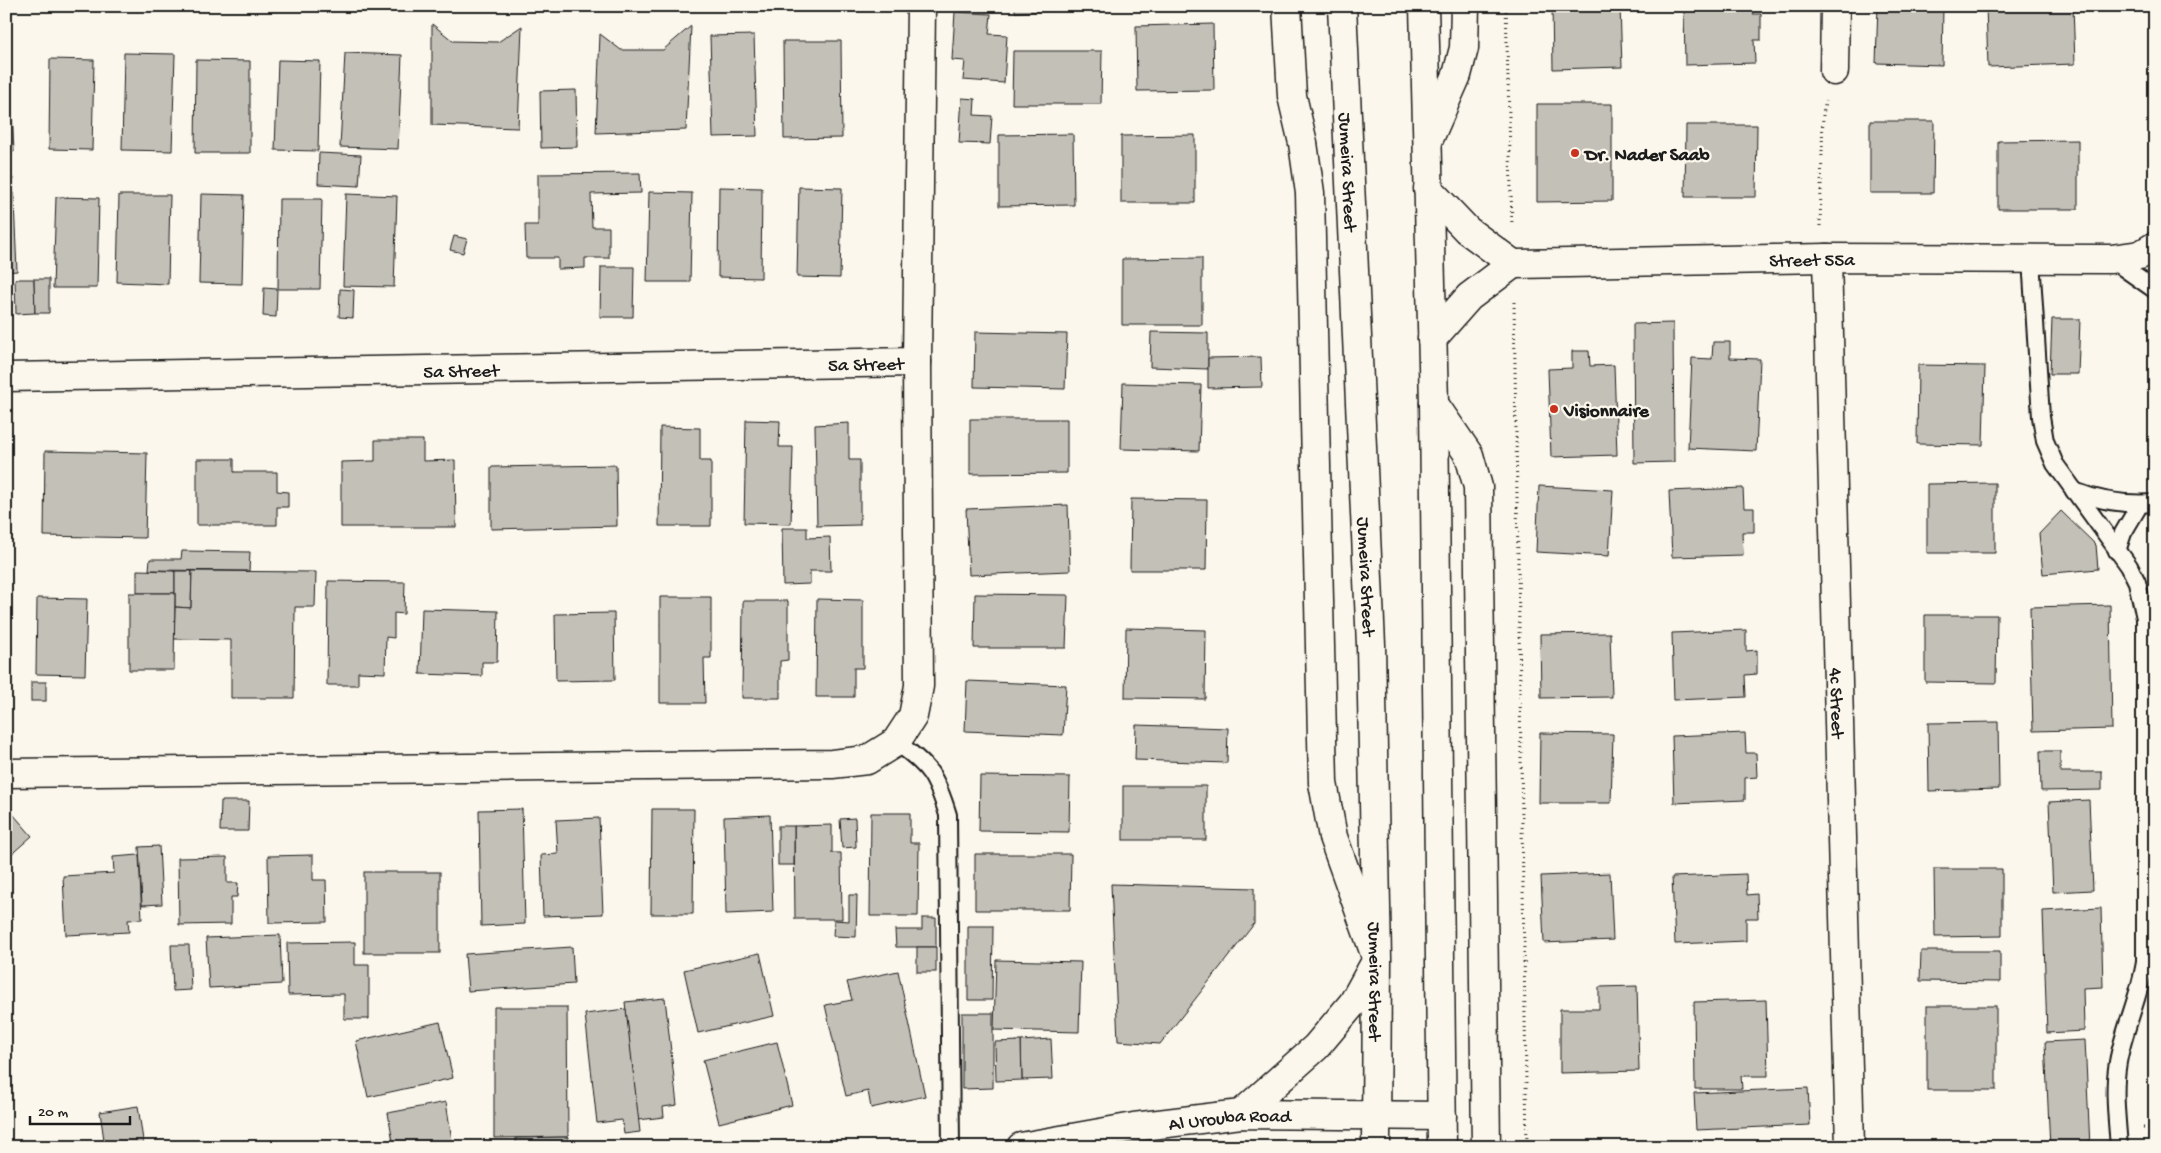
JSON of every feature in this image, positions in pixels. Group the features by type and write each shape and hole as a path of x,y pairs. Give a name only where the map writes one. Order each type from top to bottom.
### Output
{"street":[{"path":"6,773 832,764 867,760 896,742 913,716 919,686 917,362 921,6"},
{"path":"1241,1114 1316,1047 1353,1003 1377,960 1333,837 1323,783 1310,193 1303,143 1292,96 1287,6"},
{"name":"Jumeira Street","path":"1342,6 1371,645 1377,960 1376,1147"},
{"path":"1424,6 1434,404 1442,1147"},
{"path":"1428,141 1457,75 1464,48 1464,6"},
{"path":"1834,71 1835,6"},
{"path":"1428,189 1467,230 1513,264 1468,297 1432,339"},
{"name":"Street 55a","path":"1513,264 1827,258 2111,259 2140,255 2155,246"},
{"name":"4c Street","path":"1827,258 1850,1147"},
{"name":"5a Street","path":"6,377 917,362"},
{"path":"1434,404 1469,454 1478,487 1486,1147"},
{"name":"Al Urouba Road","path":"1021,1147 1134,1127 1241,1114 1442,1116"}],"lane":[{"path":"2031,259 2041,417 2045,441 2055,464 2072,490 2129,566 2137,582 2145,618 2145,962 2137,1000 2118,1061 2115,1085 2119,1147"},
{"path":"2111,259 2155,290"},
{"path":"2072,490 2094,499 2116,503 2148,503"},
{"path":"2118,551 2123,532 2148,503"},
{"path":"896,742 921,760 932,775 939,786 948,815 951,1147"}],"path":[{"path":"1506,6 1513,264 1527,1147"},
{"path":"1827,258 1820,224 1823,114 1834,71"}],"building":[{"path":"1015,6 1091,6 1091,9 1015,12"},
{"path":"1552,6 1620,6 1622,67 1553,69"},
{"path":"1684,6 1753,6 1753,14 1761,14 1761,40 1754,40 1755,63 1685,65"},
{"path":"1878,6 1943,6 1942,65 1876,63"},
{"path":"1986,6 2073,6 2075,64 1988,67"},
{"path":"955,12 991,14 989,34 1007,35 1004,83 963,80 965,61 952,60"},
{"path":"432,24 453,41 498,42 522,26 518,128 432,125"},
{"path":"1213,24 1214,90 1137,91 1136,26"},
{"path":"691,26 686,130 596,133 600,34 621,50 663,50"},
{"path":"754,35 757,136 713,137 710,36"},
{"path":"783,41 841,41 842,138 784,139"},
{"path":"1013,51 1102,51 1101,104 1012,104"},
{"path":"124,53 175,54 172,151 122,150"},
{"path":"345,53 402,55 398,149 340,147"},
{"path":"50,59 94,60 92,150 49,149"},
{"path":"196,60 250,61 250,153 195,153"},
{"path":"278,60 320,61 318,151 275,150"},
{"path":"6,67 10,67 14,152 6,152"},
{"path":"576,90 577,147 541,148 540,91"},
{"path":"962,98 975,99 974,115 992,116 990,144 959,143"},
{"name":"Dr. Nader Saab","path":"1537,104 1612,104 1612,201 1537,202"},
{"path":"1870,121 1934,121 1933,193 1870,193"},
{"path":"1686,125 1757,125 1756,197 1685,197"},
{"path":"1073,134 1074,205 999,206 999,135"},
{"path":"1195,135 1195,203 1121,203 1121,136"},
{"path":"2078,140 2078,209 1998,209 1998,141"},
{"path":"319,153 361,155 359,186 318,184"},
{"path":"640,173 641,193 591,194 592,227 609,227 609,258 585,258 585,268 558,269 558,258 526,258 525,225 538,225 538,174"},
{"path":"13,178 17,271 6,272 6,179"},
{"path":"719,187 762,188 761,278 718,277"},
{"path":"799,187 842,188 840,278 797,277"},
{"path":"649,192 692,193 690,282 647,282"},
{"path":"201,194 244,195 242,284 199,283"},
{"path":"346,194 397,196 394,287 343,286"},
{"path":"119,195 170,195 168,284 117,282"},
{"path":"56,197 99,198 97,288 53,288"},
{"path":"279,199 322,199 320,289 278,289"},
{"path":"454,236 467,239 463,253 450,250"},
{"path":"1202,258 1202,325 1122,325 1122,259"},
{"path":"601,267 634,267 633,317 600,317"},
{"path":"15,279 34,279 35,313 16,314"},
{"path":"34,279 49,279 49,313 35,313"},
{"path":"264,288 277,289 276,317 263,316"},
{"path":"340,289 354,290 353,318 339,317"},
{"path":"2052,319 2080,319 2078,374 2050,374"},
{"path":"1673,323 1674,462 1634,463 1633,324"},
{"path":"975,332 1067,334 1065,389 974,387"},
{"path":"1151,332 1208,333 1208,369 1150,367"},
{"path":"1713,342 1730,342 1730,358 1760,359 1756,451 1688,448 1692,358 1712,359"},
{"path":"1572,351 1589,351 1590,366 1614,365 1617,455 1551,457 1548,369 1572,368"},
{"path":"1261,357 1262,387 1208,388 1208,358"},
{"path":"1918,365 1985,366 1983,445 1917,444"},
{"path":"1123,383 1201,385 1199,451 1121,449"},
{"path":"970,419 1067,419 1067,473 970,474"},
{"path":"746,420 780,421 779,447 793,447 791,524 744,523"},
{"path":"849,423 849,460 860,460 860,525 817,526 815,425"},
{"path":"660,427 700,428 700,461 711,461 711,526 659,526"},
{"path":"375,440 423,440 423,461 455,460 456,527 341,527 341,462 375,461"},
{"path":"45,451 147,453 145,538 44,536"},
{"path":"197,459 234,459 234,472 277,472 277,491 288,492 288,507 277,507 277,525 197,525"},
{"path":"616,465 617,526 491,529 491,467"},
{"path":"1995,483 1995,553 1927,553 1927,484"},
{"path":"1539,486 1613,490 1609,556 1536,552"},
{"path":"1743,488 1744,508 1754,508 1754,532 1742,532 1743,555 1672,557 1669,491"},
{"path":"1131,499 1207,500 1206,570 1130,570"},
{"path":"1068,505 1070,571 969,575 966,509"},
{"path":"2061,511 2096,545 2098,569 2043,574 2039,534"},
{"path":"782,528 807,528 807,538 830,537 831,571 810,571 810,584 783,585"},
{"path":"182,551 250,552 249,571 149,570 150,559 181,559"},
{"path":"137,570 175,571 175,593 137,593"},
{"path":"175,571 192,571 191,608 175,607"},
{"path":"192,571 316,572 315,607 295,607 294,698 231,698 231,640 174,639 175,607 191,608"},
{"path":"328,581 405,582 404,614 394,613 394,638 386,637 385,673 358,672 358,685 327,685"},
{"path":"129,593 175,593 174,670 129,670"},
{"path":"975,594 1068,595 1066,648 974,648"},
{"path":"660,597 711,597 711,658 704,658 705,703 660,703"},
{"path":"37,598 87,599 85,675 36,674"},
{"path":"817,599 863,600 863,668 854,668 854,697 816,697"},
{"path":"743,601 788,601 788,660 780,661 780,698 742,698"},
{"path":"2110,605 2112,729 2033,731 2030,607"},
{"path":"422,609 498,611 497,662 482,662 482,676 420,674"},
{"path":"614,613 615,680 556,681 555,614"},
{"path":"1925,615 1997,615 1996,683 1925,682"},
{"path":"1126,628 1206,630 1205,699 1125,698"},
{"path":"1746,630 1746,651 1757,650 1757,674 1745,675 1746,697 1674,700 1672,633"},
{"path":"1610,633 1612,697 1541,698 1540,634"},
{"path":"967,681 1066,685 1063,735 965,731"},
{"path":"31,682 46,682 46,701 31,701"},
{"path":"1998,722 1999,789 1929,791 1928,723"},
{"path":"1136,725 1228,728 1227,763 1135,760"},
{"path":"1540,733 1613,734 1611,803 1539,803"},
{"path":"1745,733 1746,753 1756,753 1757,777 1745,778 1745,800 1674,803 1672,736"},
{"path":"2040,751 2060,751 2060,772 2102,772 2102,790 2041,791"},
{"path":"980,776 1070,777 1069,832 979,831"},
{"path":"1123,786 1206,786 1206,840 1123,840"},
{"path":"2089,800 2093,890 2053,892 2049,802"},
{"path":"221,801 249,801 248,831 220,831"},
{"path":"6,806 32,836 6,859"},
{"path":"522,809 525,924 481,926 479,810"},
{"path":"652,809 694,809 693,914 651,914"},
{"path":"871,813 910,813 910,843 919,843 918,916 870,916"},
{"path":"770,815 773,912 726,914 724,817"},
{"path":"599,818 603,914 543,916 541,855 558,854 556,820"},
{"path":"855,818 856,847 842,848 840,819"},
{"path":"832,825 832,853 841,853 842,919 795,919 794,826"},
{"path":"778,826 794,826 794,865 778,865"},
{"path":"159,846 162,904 142,905 139,847"},
{"path":"975,854 1071,854 1070,910 975,910"},
{"path":"139,855 142,919 128,920 129,932 66,935 63,876 114,873 113,857"},
{"path":"313,855 313,880 326,880 327,922 269,923 268,856"},
{"path":"227,857 227,883 238,883 237,897 231,897 231,924 179,925 178,858"},
{"path":"1934,869 2002,869 2002,936 1935,937"},
{"path":"364,872 440,872 440,953 364,953"},
{"path":"1610,873 1613,940 1544,943 1541,876"},
{"path":"1746,874 1747,895 1757,894 1758,918 1746,918 1746,941 1675,944 1672,877"},
{"path":"1111,884 1254,888 1254,924 1160,1044 1118,1041"},
{"path":"849,895 857,895 856,937 833,936 834,920 849,921"},
{"path":"2101,908 2103,987 2083,988 2084,1031 2047,1033 2043,911"},
{"path":"922,918 936,918 936,947 896,947 895,930 922,930"},
{"path":"968,926 993,926 992,1000 968,1000"},
{"path":"280,935 282,984 209,988 206,938"},
{"path":"355,942 355,965 369,965 369,1019 344,1019 344,994 288,995 287,943"},
{"path":"171,945 189,945 191,990 173,991"},
{"path":"572,947 574,984 468,991 465,954"},
{"path":"917,947 936,947 936,972 917,972"},
{"path":"1921,951 2000,951 2000,982 1920,981"},
{"path":"760,953 774,1016 698,1033 684,970"},
{"path":"996,960 1081,962 1079,1032 994,1030"},
{"path":"898,971 925,1096 871,1108 868,1091 846,1096 825,1005 852,1000 847,982"},
{"path":"1637,986 1639,1071 1560,1073 1560,1009 1599,1009 1599,987"},
{"path":"665,998 677,1105 663,1107 664,1117 638,1120 625,1002"},
{"path":"1766,1000 1768,1076 1741,1076 1742,1089 1695,1089 1694,1002"},
{"path":"1927,1006 1996,1006 1996,1090 1927,1090"},
{"path":"494,1007 567,1007 568,1137 494,1138"},
{"path":"626,1009 640,1132 624,1134 622,1120 597,1123 585,1014"},
{"path":"962,1013 993,1013 993,1088 962,1089"},
{"path":"440,1022 453,1078 368,1097 356,1041"},
{"path":"1051,1039 1053,1079 1022,1080 1021,1041"},
{"path":"2085,1040 2090,1147 2050,1147 2045,1042"},
{"path":"1021,1041 1022,1080 996,1081 995,1042"},
{"path":"777,1042 792,1105 719,1123 703,1060"},
{"path":"1808,1088 1810,1125 1696,1130 1694,1093"},
{"path":"446,1102 453,1147 394,1147 388,1113"},
{"path":"138,1106 144,1147 105,1147 100,1112"},
{"path":"568,1137 568,1147 516,1147 516,1138"},
{"path":"612,1143 612,1147 581,1147 581,1145"}],"place":[{"name":"Dr. Nader Saab","path":"1575,153"},
{"name":"Visionnaire","path":"1554,409"}]}
